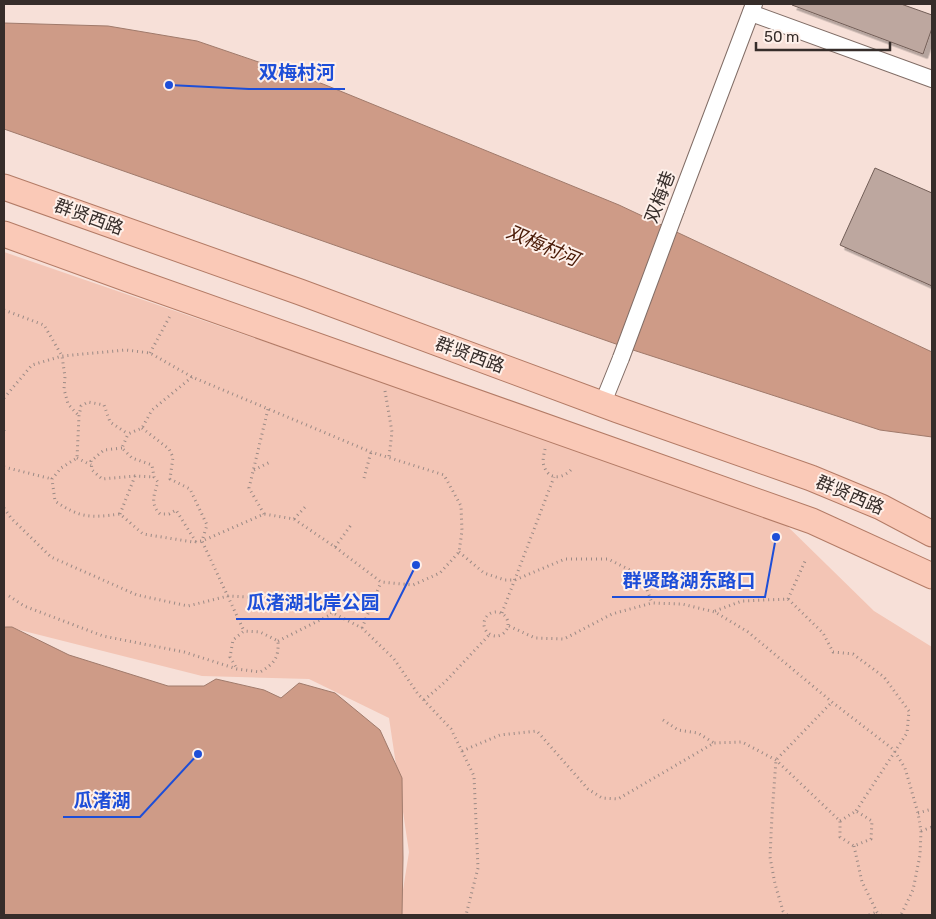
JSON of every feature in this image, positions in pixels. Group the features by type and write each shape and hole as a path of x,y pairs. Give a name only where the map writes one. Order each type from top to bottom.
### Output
{"main road":[{"name":"群贤西路","path":"4,187 291,288 602,404 811,478 881,508 932,534"},
{"path":"4,234 812,521 932,576"}],"street":[{"path":"753,8 932,79"},
{"name":"双梅巷","path":"602,404 753,8"}],"path":[{"path":"4,310 44,325 62,356 65,378 64,389 68,404 79,416"},
{"path":"150,353 173,310"},
{"path":"4,398 32,365 62,356 126,350 150,353 192,377 371,452 444,475 461,506 462,531 459,552 440,573 413,585 382,582 336,547 294,519 264,514 196,542 143,534 120,514 96,517 71,512 55,501 52,479 61,468 77,458"},
{"path":"122,448 128,434 142,428 152,410 192,377"},
{"path":"384,383 392,432 389,458"},
{"path":"77,458 79,416 82,406 88,402 104,405 110,422 128,434"},
{"path":"264,514 248,488 268,409"},
{"path":"142,428 169,449 173,457 170,479 190,489 207,525 202,541 244,631"},
{"path":"546,446 543,464 547,472 554,476 562,477 569,473 573,467"},
{"path":"122,448 104,450 91,461 92,470 102,479 135,476 154,477"},
{"path":"122,448 132,458 152,465 154,477 158,482 153,497 155,509 160,514 169,514 176,510 196,542"},
{"path":"364,478 371,452"},
{"path":"77,458 91,465"},
{"path":"253,470 270,462"},
{"path":"4,467 52,479"},
{"path":"120,514 135,476"},
{"path":"502,613 554,476"},
{"path":"294,519 306,506"},
{"path":"4,508 11,518 51,557 137,595 188,606 228,596 289,599 333,613 362,628 394,658 424,700 451,729 474,776 478,868 466,915"},
{"path":"336,547 351,525"},
{"path":"459,552 484,573 505,580 515,580 565,559 608,560 642,576 652,603"},
{"path":"788,599 806,559"},
{"path":"362,628 382,582"},
{"path":"4,596 9,596 24,606 103,636 184,652 237,669 260,672 273,664 278,650 278,641"},
{"path":"715,612 742,600 788,599 823,633 833,652 853,654 884,677 909,711 906,732 856,811 840,821"},
{"path":"509,626 535,638 564,639 612,614 652,603 682,604 715,612 748,632 832,702 894,750 905,768 921,831 920,855 913,890 901,915"},
{"path":"493,612 502,613 508,618 509,626 505,633 497,637 489,635 484,627 485,618 493,612"},
{"path":"278,641 333,613"},
{"path":"237,669 230,657 233,640 244,631 260,632 278,641"},
{"path":"424,700 445,682 489,635"},
{"path":"787,915 783,911 775,884 770,857 776,760 832,702"},
{"path":"663,720 678,730 698,732 714,743"},
{"path":"462,751 500,735 538,731 588,789 602,798 618,799 714,743 742,742 776,760 840,821 840,837 854,846 862,882 877,912 881,915"},
{"path":"918,814 932,810"},
{"path":"854,846 871,839 872,821 856,811"},
{"path":"921,831 932,828"},
{"path":"869,915 877,912"}],"shaded area":[{"path":"4,252 780,519 874,611 932,647 932,915 399,915 409,852 389,718 309,679 202,676 4,626"}],"water":[{"path":"4,23 108,26 197,41 323,84 619,205 932,352 932,437 880,430 633,350 4,129"},
{"path":"4,627 12,627 69,655 168,686 204,686 216,679 264,690 281,698 299,683 335,693 380,730 402,778 402,915 4,915"}],"building":[{"path":"793,4 901,4 932,15 932,28 923,54"},
{"path":"875,168 932,193 932,286 840,245"}],"place":[{"name":"双梅村河","path":"169,85"},
{"name":"群贤路湖东路口","path":"776,537"},
{"name":"瓜渚湖北岸公园","path":"416,565"},
{"name":"瓜渚湖","path":"198,754"}]}
